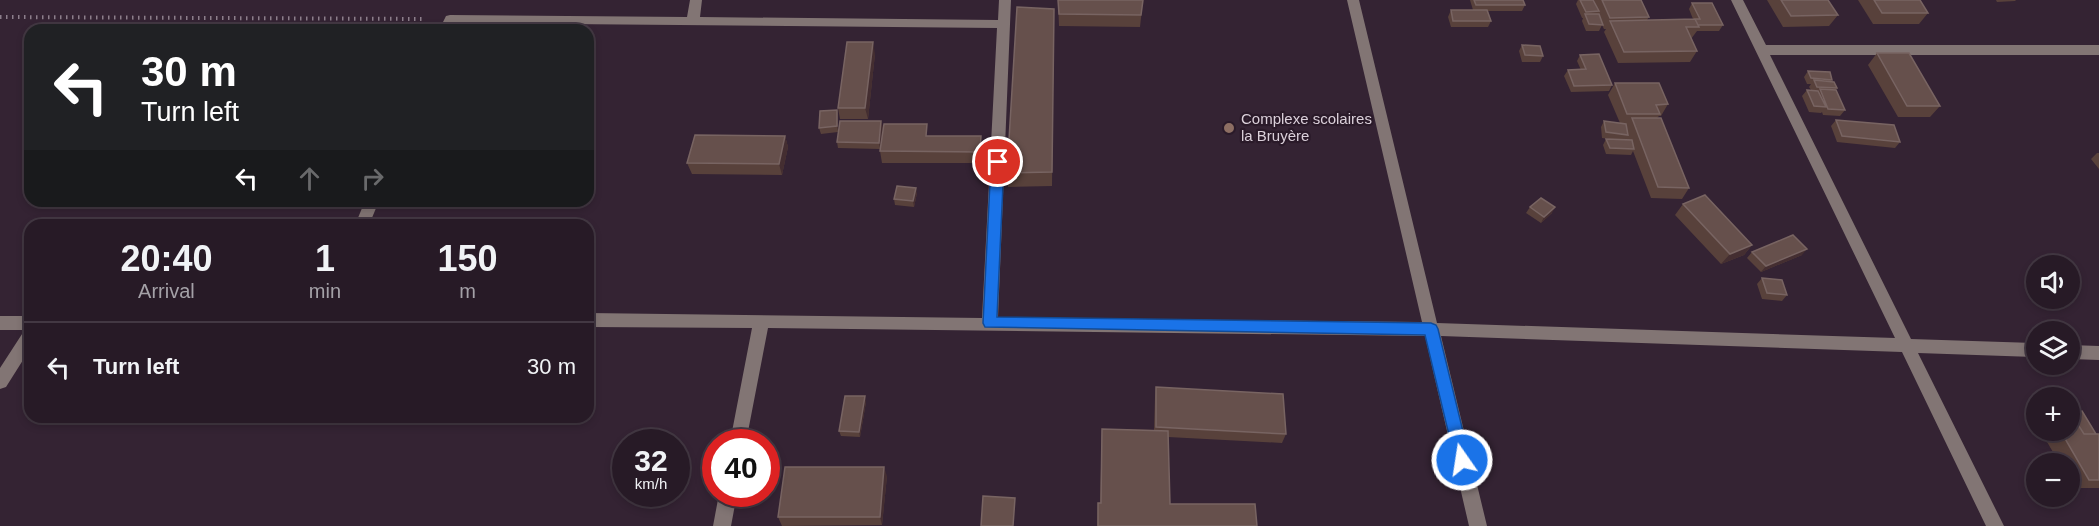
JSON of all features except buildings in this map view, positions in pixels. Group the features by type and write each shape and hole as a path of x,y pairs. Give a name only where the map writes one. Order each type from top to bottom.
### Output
{"street":[{"path":"693,21 696,0"},
{"path":"990,323 1005,0"},
{"path":"1353,0 1478,526"},
{"path":"1737,0 1995,526"},
{"path":"508,24 693,21 1004,24"},
{"path":"1762,50 2099,50"},
{"path":"594,320 1431,329 2026,350"},
{"path":"0,323 24,323"},
{"path":"741,429 761,323"},
{"path":"0,382 24,345"},
{"path":"2080,352 2099,353"},
{"path":"722,526 726,507"}],"path":[{"path":"0,17 391,24"}],"place":[{"name":"Complexe scolaires la Bruyère","path":"1229,128"}],"route":[{"path":"998,162 990,323 1431,329 1462,460"}]}
